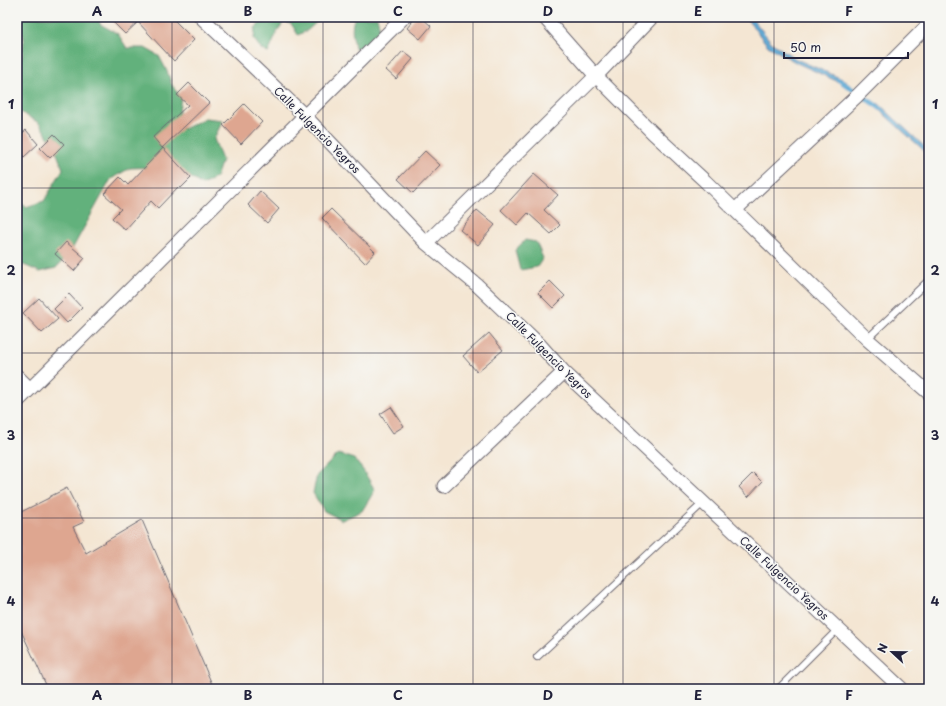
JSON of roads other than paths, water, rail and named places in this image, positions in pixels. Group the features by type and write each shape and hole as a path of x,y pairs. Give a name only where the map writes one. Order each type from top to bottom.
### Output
{"street":[{"name":"Calle Fulgencio Yegros","path":"201,17 305,116 426,243 477,285 540,345 564,372 839,628 902,689"},
{"path":"17,402 404,17"},
{"path":"544,17 596,76 653,133 735,210 867,339 929,393"},
{"path":"426,243 596,76 652,17"},
{"path":"735,210 862,92 929,24"},
{"path":"444,486 564,372"},
{"path":"17,376 30,389"}],"lane":[{"path":"867,339 929,280"},
{"path":"537,657 703,503"},
{"path":"778,689 839,628"}],"water":[{"path":"745,17 751,17 772,43 796,59 847,81 843,84 797,63 768,46"},
{"path":"878,103 929,151 929,155 875,106"}],"waterway":[{"path":"839,80 880,108"}]}
